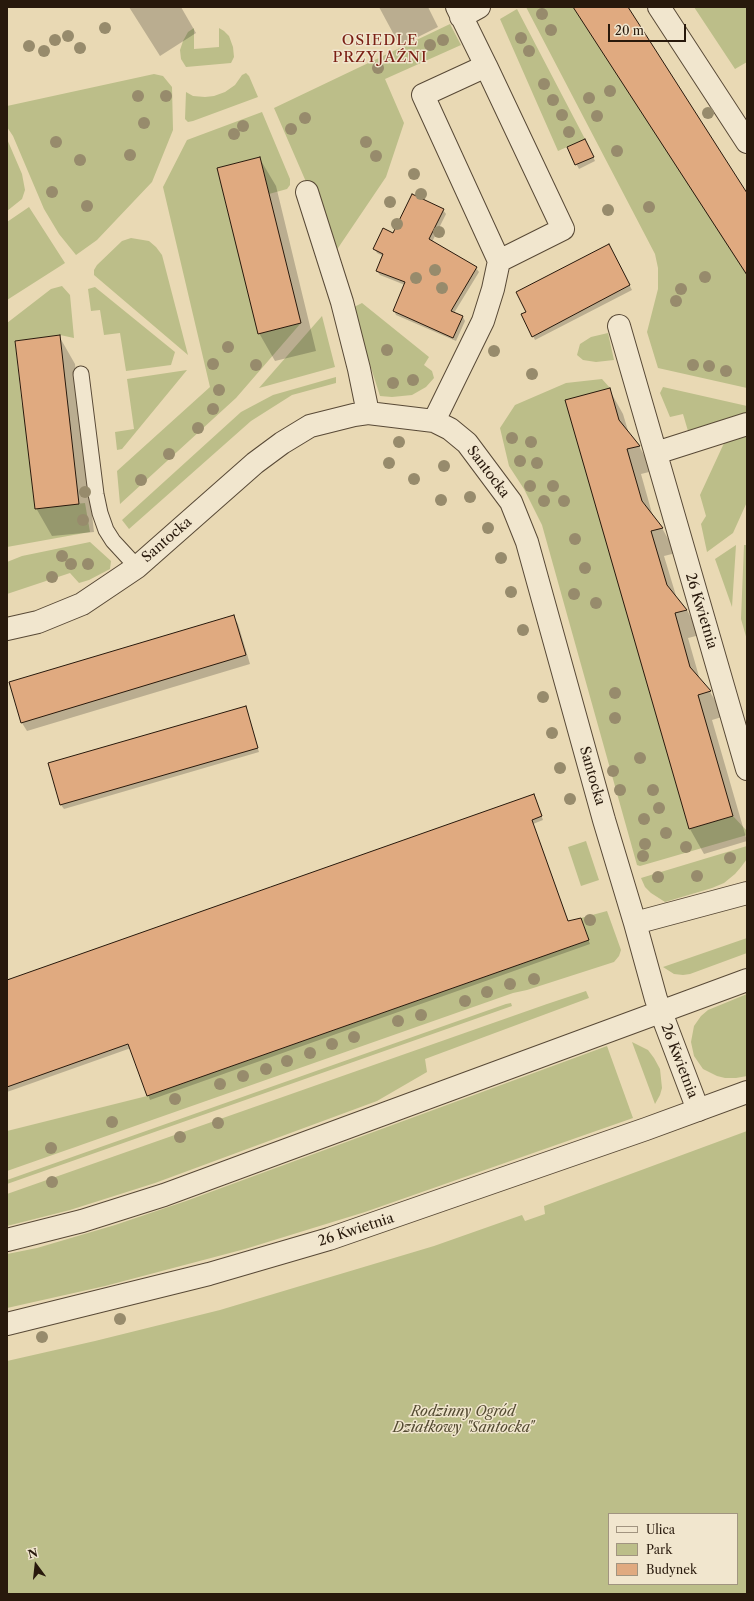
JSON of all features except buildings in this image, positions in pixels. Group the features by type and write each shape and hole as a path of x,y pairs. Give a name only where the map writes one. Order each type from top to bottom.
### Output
{"street":[{"path":"659,7 747,142"},
{"path":"466,10 486,66 563,229 499,261"},
{"path":"434,421 483,321 493,289 499,261 423,95 486,66"},
{"path":"307,192 342,302 359,369 368,414"},
{"name":"26 Kwietnia","path":"619,326 747,769"},
{"name":"Santocka","path":"7,629 38,622 82,604 137,567 255,463 282,443 310,426 354,415 368,414 434,421 450,429 467,443 511,502 527,542 604,820 636,923 660,1012"},
{"path":"656,453 747,424"},
{"path":"636,923 747,893"},
{"name":"26 Kwietnia","path":"7,1240 82,1221 164,1195 747,980"},
{"name":"26 Kwietnia","path":"660,1012 698,1110"},
{"name":"26 Kwietnia","path":"7,1324 216,1272 329,1239 747,1092"}],"lane":[{"path":"81,374 96,494 100,513 106,530 113,541 137,567"}],"green space":[{"path":"526,7 573,7 747,275 747,388 658,368 647,332 658,289 658,268 655,254"},
{"path":"694,7 747,7 747,62 735,69"},
{"path":"517,9 585,139 558,151 500,19"},
{"path":"450,24 461,45 385,79 404,123 386,177 336,251 274,108"},
{"path":"194,28 194,49 219,47 219,28 224,31 229,36 233,47 234,57 231,63 186,67 181,59 180,50 188,32"},
{"path":"246,73 249,76 258,97 193,121 188,122 185,119 186,92 193,96 214,96 225,92 235,85 242,75"},
{"path":"154,74 163,76 172,87 173,130 152,182 97,240 76,255 59,234 44,209 13,136 7,127 7,106"},
{"path":"262,112 290,179 290,185 287,189 269,194 260,157 217,168 233,233 238,232 258,334 301,323 236,398 120,504 117,471 210,387 163,187 187,140"},
{"path":"7,139 22,174 25,190 22,199 7,211"},
{"path":"29,207 65,263 7,300 7,222"},
{"path":"131,238 149,241 162,255 188,355 94,275 94,270 97,265 122,241"},
{"path":"62,286 70,295 74,338 60,335 15,341 22,406 29,406 27,441 35,508 85,503 90,532 7,547 7,323 51,289"},
{"path":"95,287 175,352 171,365 126,371 120,333 104,335 100,310 91,311 88,289"},
{"path":"362,303 429,357 424,365 432,371 434,378 426,387 412,395 392,397 380,396 352,308"},
{"path":"322,316 335,367 259,388"},
{"path":"608,333 614,360 596,362 583,360 577,355 580,344 591,337"},
{"path":"187,370 122,449 117,450 115,432 134,429 127,379"},
{"path":"336,377 336,383 292,395 251,421 129,529 122,520 241,412 273,395"},
{"path":"602,379 610,388 566,401 689,829 733,816 747,831 747,835 640,866 637,865 542,525 524,489 509,466 500,428 515,405 566,383"},
{"path":"663,387 747,406 747,416 688,431 683,414 670,417 660,393"},
{"path":"747,435 747,502 733,533 707,552 701,524 706,516 700,495 725,441"},
{"path":"90,542 111,561 110,569 89,580 79,583 70,573 7,594 7,562 22,556"},
{"path":"736,545 732,607 715,559"},
{"path":"744,545 747,545 747,640 741,619"},
{"path":"586,841 599,880 581,886 568,847"},
{"path":"747,846 747,859 741,867 724,883 712,888 665,902 645,887 641,878"},
{"path":"607,911 621,950 619,956 614,962 527,990 513,993 7,1171 7,1131 147,1096 589,940 581,918"},
{"path":"747,938 747,953 690,974 674,974 663,967"},
{"path":"586,991 589,998 425,1059 427,1072 377,1101 155,1183 70,1210 7,1226 7,1194"},
{"path":"747,994 747,1076 725,1078 717,1076 703,1069 694,1056 691,1042 694,1026 701,1016 708,1010"},
{"path":"511,1003 512,1006 7,1184 7,1180"},
{"path":"632,1042 648,1050 660,1069 662,1088 655,1104"},
{"path":"607,1046 633,1118 365,1212 245,1249 105,1286 7,1308 7,1254 37,1248 115,1225 186,1201"},
{"name":"Rodzinny Ogród Działkowy \"Santocka\"","path":"747,1131 747,1594 7,1594 7,1361 220,1310 434,1246 522,1215 525,1221 545,1214 544,1206"}],"district":[{"name":"OSIEDLE PRZYJAŹNI","path":"380,50"}]}
